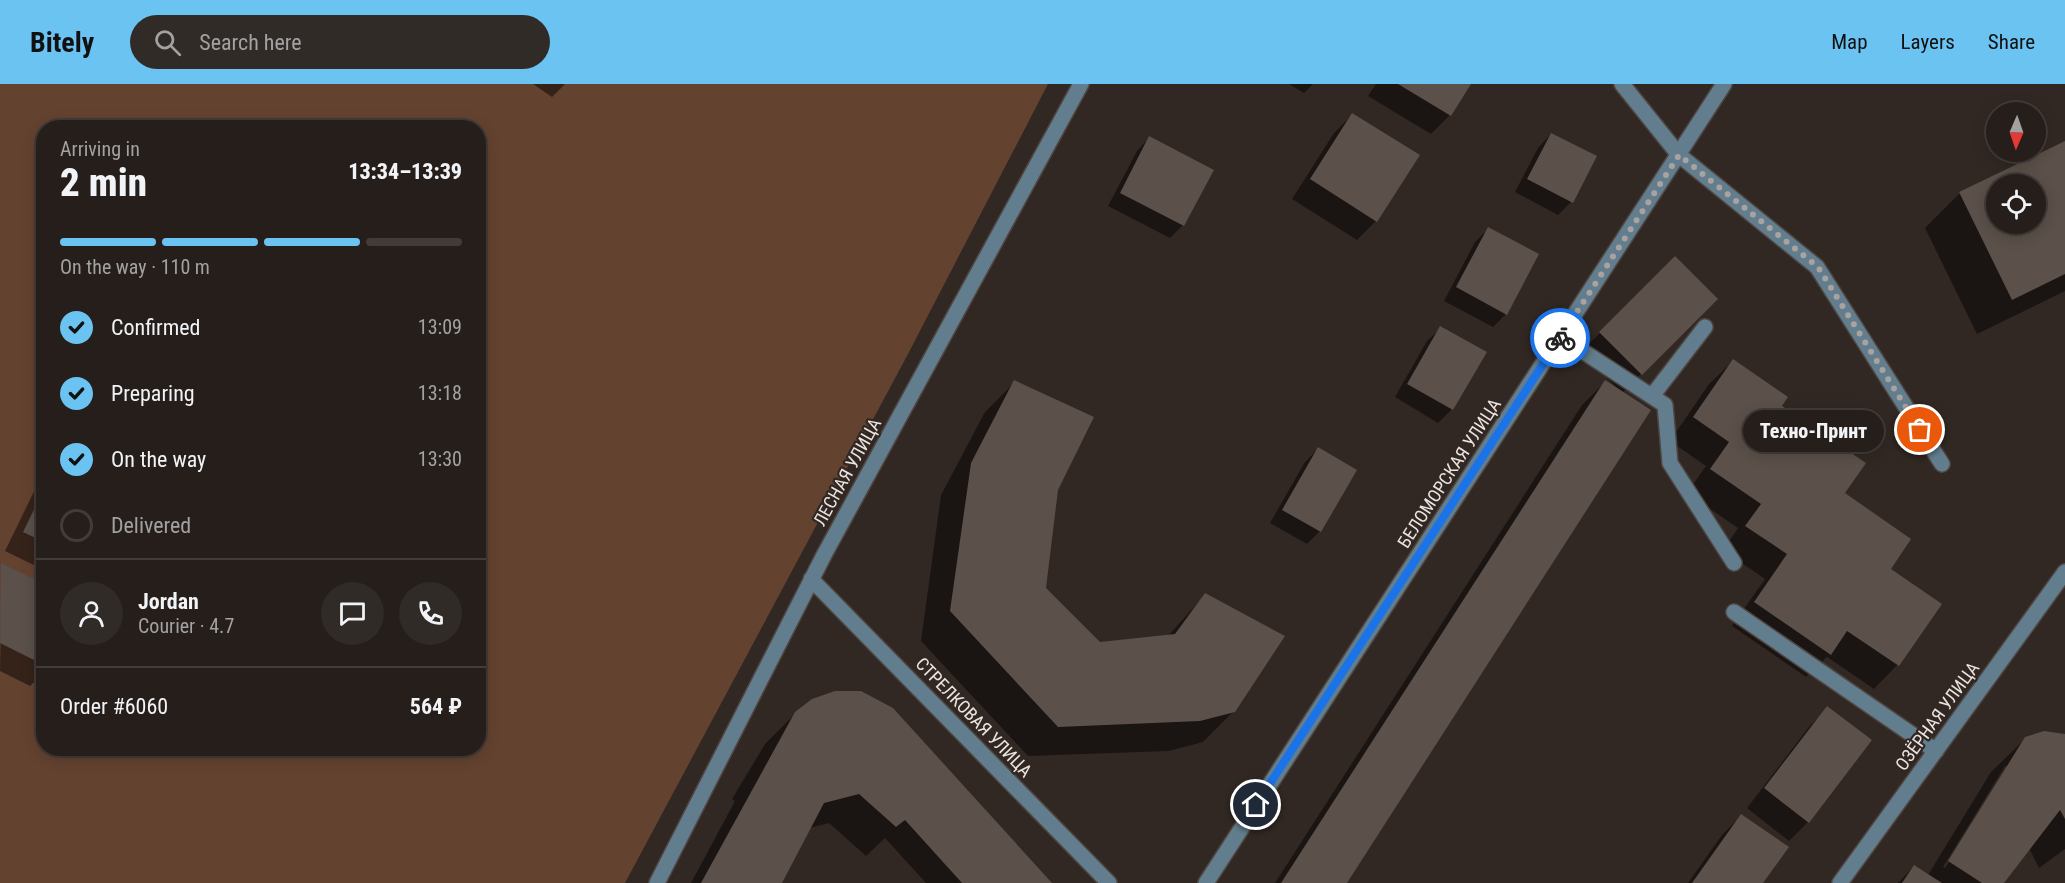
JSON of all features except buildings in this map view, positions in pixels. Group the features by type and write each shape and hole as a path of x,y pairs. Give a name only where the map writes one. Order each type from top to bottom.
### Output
{"street":[{"name":"ЛЕСНАЯ УЛИЦА","path":"657,883 811,579 1081,84"},
{"path":"1622,84 1679,155 1818,267 1942,464"},
{"name":"БЕЛОМОРСКАЯ УЛИЦА","path":"1206,883 1724,84"},
{"path":"1652,396 1705,327"},
{"path":"1561,338 1665,405 1670,463 1734,563"},
{"name":"ОЗЁРНАЯ УЛИЦА","path":"1840,883 2065,572"},
{"name":"СТРЕЛКОВАЯ УЛИЦА","path":"811,579 1102,881"},
{"path":"1734,612 1936,751"}],"shaded area":[{"path":"0,84 1048,84 908,354 625,883 0,883"}],"way so far":[{"path":"1560,338 1679,155 1818,267 1920,430"}],"place":[{"name":"Техно-Принт","path":"1920,430"}],"route":[{"path":"1256,805 1560,338"}]}
